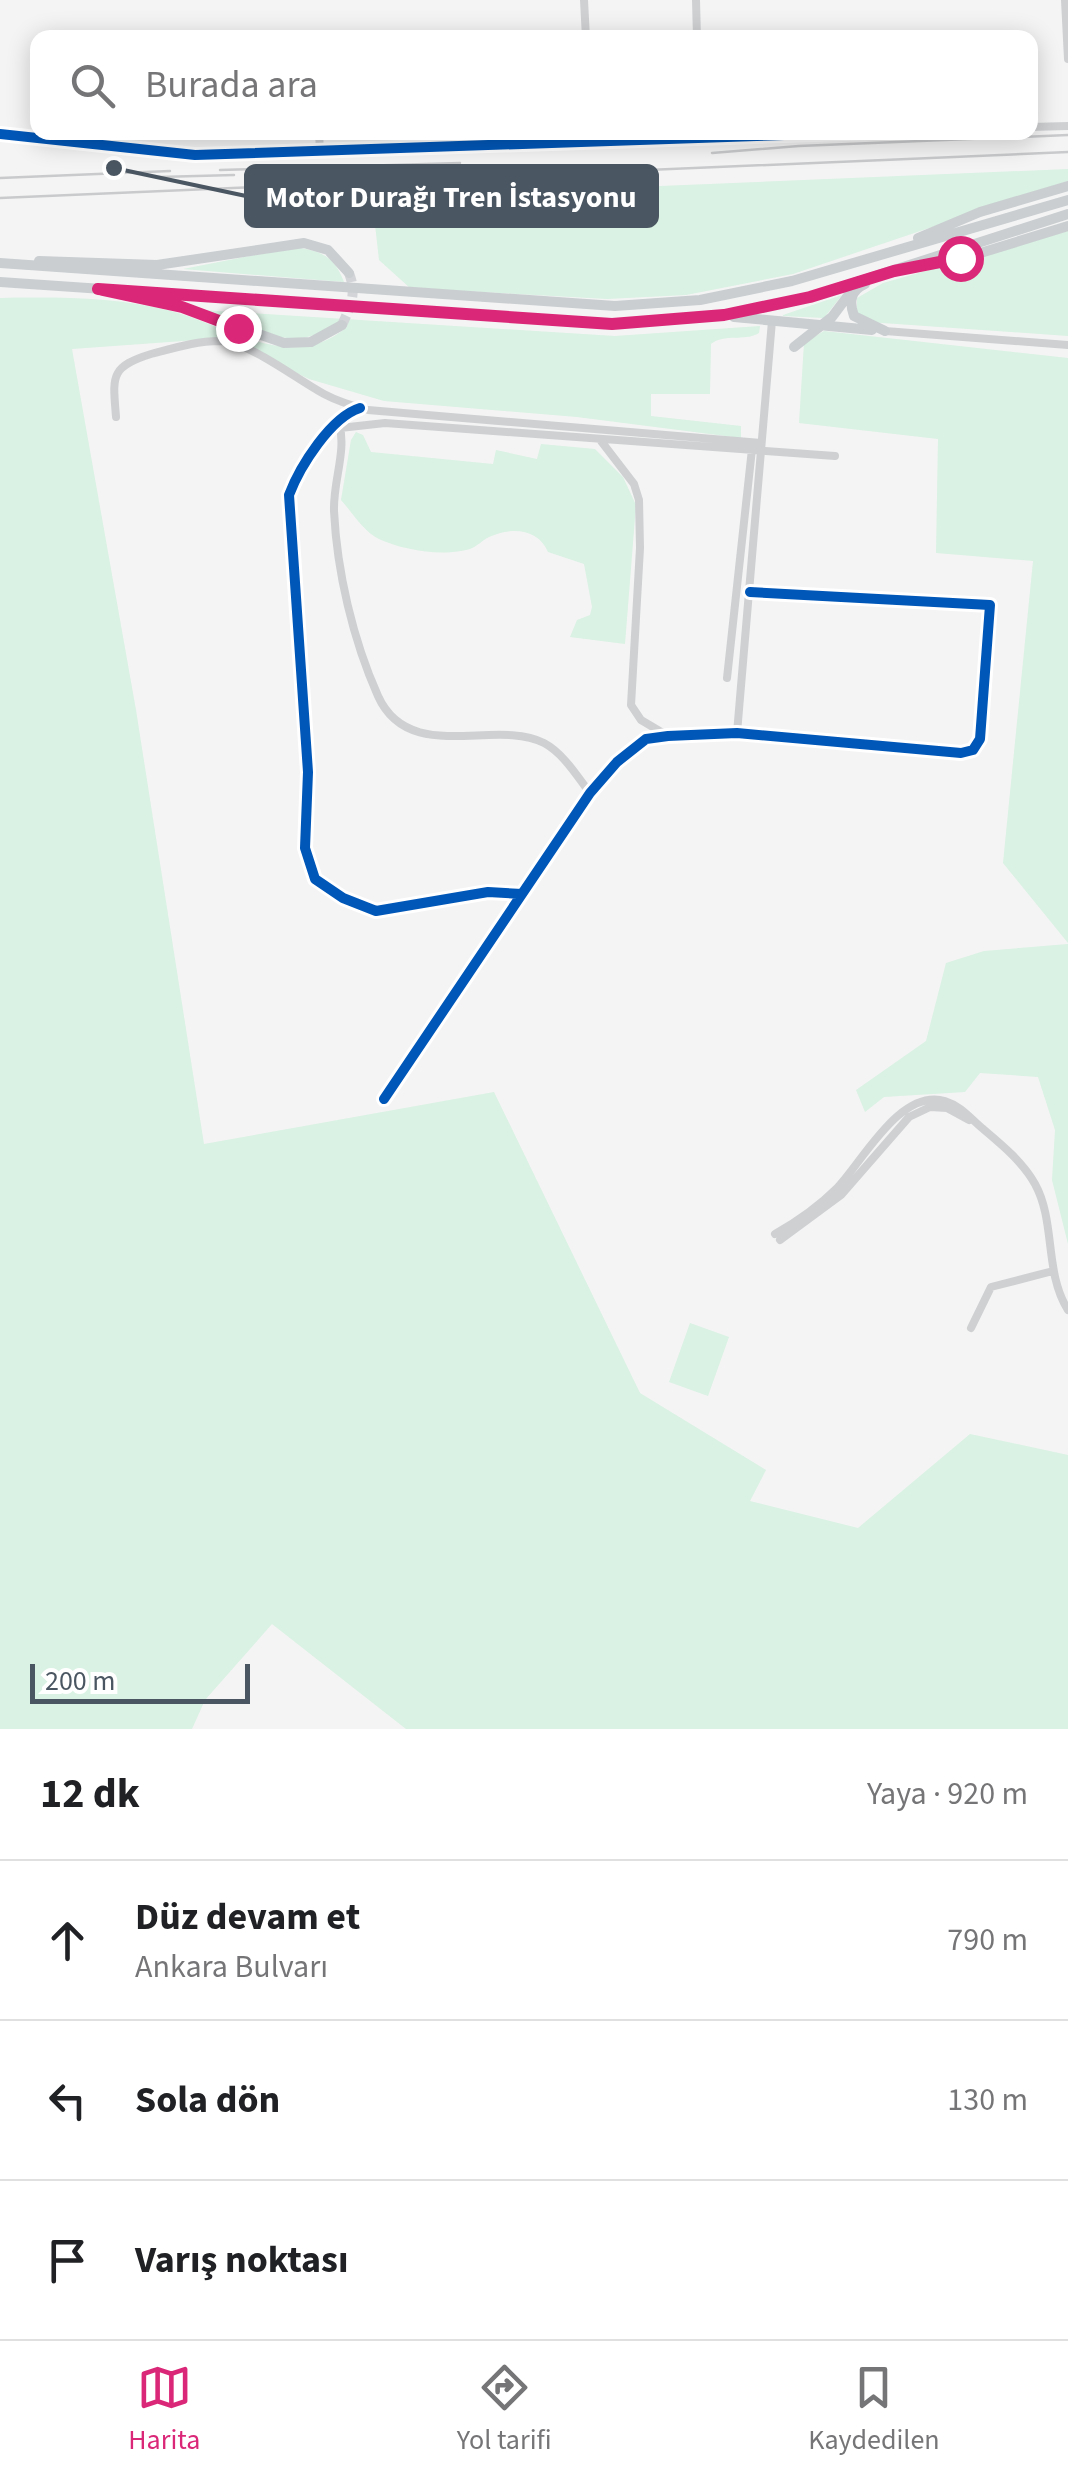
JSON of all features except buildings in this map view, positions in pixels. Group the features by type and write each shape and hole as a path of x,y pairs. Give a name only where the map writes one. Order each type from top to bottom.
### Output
{"main road":[{"path":"874,257 980,212 1068,186"},
{"path":"3,263 615,306 700,300 792,281 1068,200"},
{"path":"0,286 72,294 98,289 612,324 724,315 810,297 1068,214"},
{"path":"794,347 832,318 851,292 894,271 960,258 1068,226"},
{"path":"3,263 50,260 170,264 304,243 334,254 348,273"},
{"path":"861,286 851,299 854,316 885,331"},
{"path":"98,289 182,307 284,343 311,342 342,325"},
{"path":"724,315 885,331"}],"street":[{"path":"584,0 586,30"},
{"path":"696,0 697,30"},
{"path":"1065,0 1068,59"},
{"path":"1038,127 1068,126"},
{"path":"0,134 30,137"},
{"path":"56,140 195,155 600,140"},
{"path":"319,140 320,151"},
{"path":"727,678 772,321"},
{"path":"885,331 1068,344"},
{"path":"116,417 113,381 118,370 130,361 182,345 223,341 242,347 328,397 360,408 835,456"},
{"path":"360,408 346,412 340,425 308,457 288,495 308,772 305,848 309,867 315,879 342,898 376,911 488,892 522,894"},
{"path":"340,425 385,423 600,440 756,447"},
{"path":"340,425 343,438 334,487 334,513 344,587 368,668 387,714 409,728 432,734 502,736 544,744 566,762 590,793"},
{"path":"600,440 634,484 640,500 631,705 641,720 668,736"},
{"path":"737,734 750,592 756,447"},
{"path":"384,1099 590,793 617,762 646,740 737,734 961,753 972,750 980,739 990,606 750,592"},
{"path":"777,1237 836,1189 881,1133 912,1105 945,1101 963,1109 1035,1184 1043,1204 1053,1271 1068,1310"},
{"path":"971,1328 991,1286 1053,1271"}],"green space":[{"path":"1068,169 1068,181 793,274 686,295 607,299 410,288 379,260 372,198"},
{"path":"1068,231 1068,336 868,322 857,312 857,298 883,283"},
{"path":"296,247 326,257 344,282 183,269"},
{"path":"842,295 824,318 783,316 783,315"},
{"path":"0,298 86,299 150,306 282,347 326,340 347,327 338,323 311,336 290,338 202,310 615,336 760,326 759,333 753,336 711,344 710,394 651,394 651,416 741,426 741,438 577,417 384,401 309,379 225,338 72,349 136,710 204,1144 494,1092 640,1393 766,1470 750,1501 858,1528 970,1434 1068,1455 1068,1729 406,1729 272,1624 205,1700 192,1729 0,1729"},
{"path":"824,331 1068,358 1068,943 1003,863 1033,561 936,553 938,439 799,423 804,343"},
{"path":"356,432 363,435 371,452 493,464 496,450 537,459 541,444 595,449 623,477 636,505 625,644 570,637 577,620 590,615 592,607 584,564 548,552 531,534 506,532 470,549 448,552 411,549 374,536 341,500 351,440"},
{"path":"1068,944 1068,1244 1052,1180 1055,1130 1038,1077 980,1073 965,1092 884,1097 865,1112 856,1090 926,1041 946,963 984,951"},
{"path":"690,1323 729,1337 708,1396 669,1382"}],"tunnel":[{"path":"342,325 352,299 349,273"}],"railway":[{"path":"1038,136 1068,135"},
{"path":"712,153 946,140"},
{"path":"0,198 1068,152"},
{"path":"220,170 460,163"},
{"path":"0,178 170,171"},
{"path":"159,177 234,175"}],"cycle path":[{"path":"0,134 30,137"},
{"path":"56,140 195,155 638,140"},
{"path":"360,408 338,421 318,444 289,495 308,772 305,848 315,879 343,898 376,911 488,892 522,894"},
{"path":"384,1099 590,793 617,762 646,739 737,733 961,753 973,750 980,739 990,605 750,592"}],"place":[{"name":"Motor Durağı Tren İstasyonu","path":"114,168"}],"route":[{"path":"238,328 182,307 98,289 612,324 724,315 960,258"}]}
